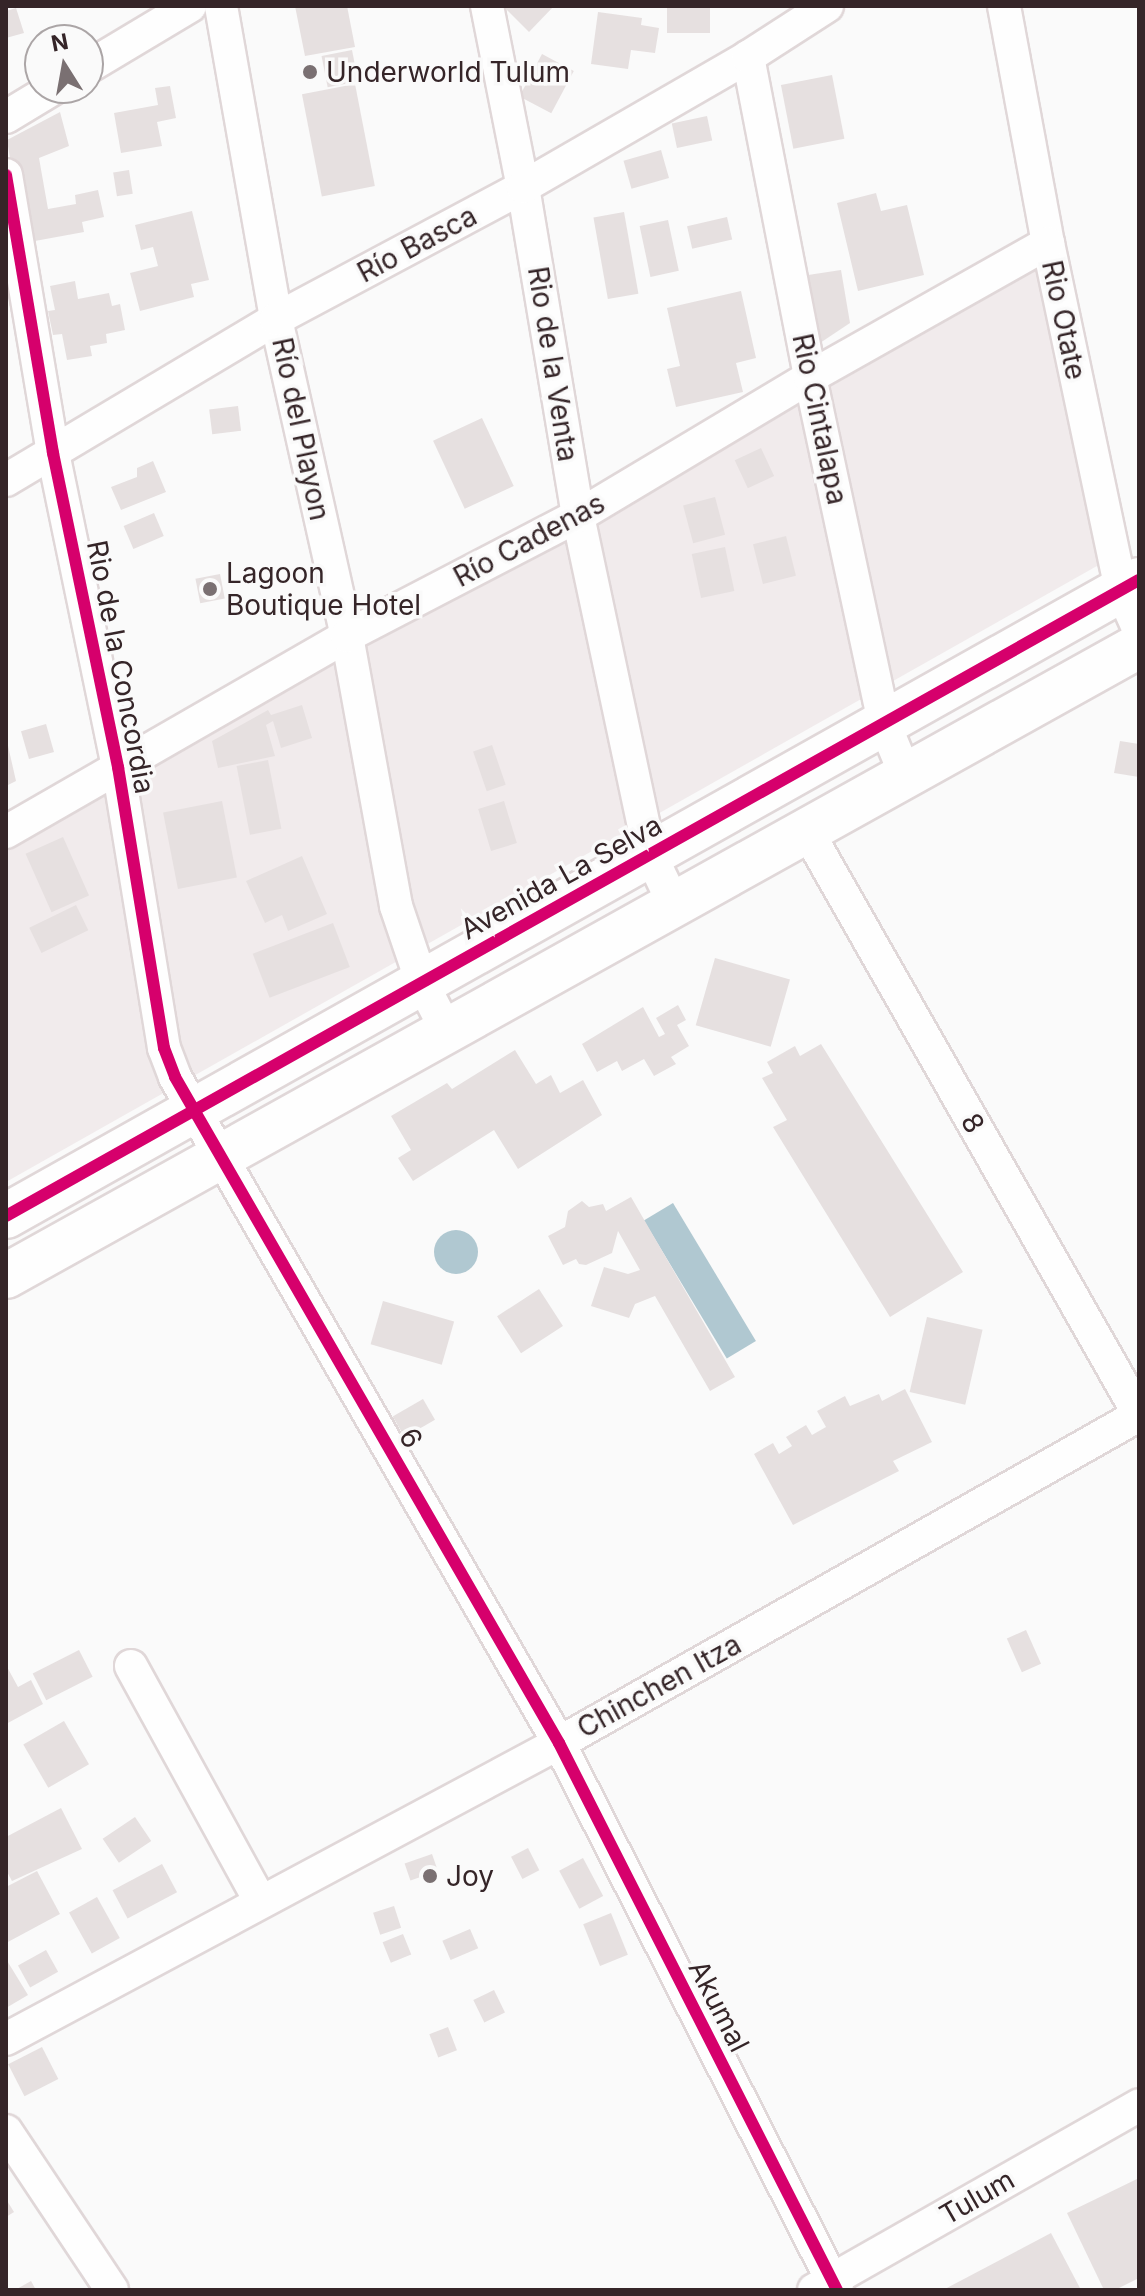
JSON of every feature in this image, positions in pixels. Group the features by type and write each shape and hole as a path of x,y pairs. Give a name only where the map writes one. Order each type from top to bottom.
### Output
{"street":[{"path":"104,57 190,6"},
{"name":"Río del Playon","path":"221,6 276,319 347,636 396,906 422,983 447,1031"},
{"name":"Rio de la Venta","path":"487,6 523,187 578,516 650,854 674,904"},
{"name":"Río Basca","path":"6,480 276,319 523,187 748,57 827,6"},
{"name":"Rio Otate","path":"1004,6 1048,243 1139,630"},
{"name":"Rio Cintalapa","path":"748,57 810,377 884,723 906,776"},
{"path":"6,117 28,104"},
{"name":"Rio de la Concordia","path":"6,175 53,453 118,767 164,1048 193,1111 220,1157"},
{"name":"Río Cadenas","path":"6,832 347,636 578,516 810,377 1048,243"},
{"name":"Avenida La Selva","path":"6,1216 1130,585"},
{"path":"6,1276 1139,646"},
{"name":"8","path":"807,831 1139,1415"},
{"name":"6","path":"220,1157 559,1743"},
{"name":"Chinchen Itza","path":"6,2039 559,1743 1139,1415"},
{"path":"131,1666 260,1901"},
{"name":"Akumal","path":"559,1743 828,2287"},
{"name":"Tulum","path":"828,2287 1139,2105"},
{"path":"6,2131 112,2290"}],"shaded area":[{"path":"1041,260 1104,562 6,1182 6,849"}],"water":[{"path":"673,1203 756,1341 727,1359 644,1221"},
{"path":"456,1230 472,1236 478,1252 472,1268 456,1274 440,1268 434,1252 440,1236"}],"building":[{"path":"295,6 347,6 355,47 305,56"},
{"path":"503,6 554,6 529,32"},
{"path":"667,6 710,6 710,33 667,33"},
{"path":"16,8 24,33 6,38 6,11"},
{"path":"598,12 642,18 641,25 659,28 655,53 631,50 628,69 591,64"},
{"path":"352,50 358,81 328,87 322,56"},
{"path":"542,54 574,71 551,113 519,96"},
{"path":"832,75 844,139 793,149 781,85"},
{"path":"355,84 375,186 322,196 302,94"},
{"path":"170,86 176,118 157,122 162,146 121,153 114,113 158,105 155,88"},
{"path":"60,112 69,146 39,158 48,209 76,204 75,195 98,190 104,217 82,222 84,232 24,243 7,140"},
{"path":"707,116 712,140 677,148 672,123"},
{"path":"661,150 669,178 632,189 624,161"},
{"path":"129,170 133,194 117,196 113,173"},
{"path":"876,193 881,211 907,205 924,275 858,291 837,203"},
{"path":"192,211 209,280 191,284 194,297 140,311 130,273 158,266 153,247 141,250 135,225"},
{"path":"624,212 638,294 608,299 593,217"},
{"path":"727,217 732,239 692,249 687,226"},
{"path":"668,220 679,271 650,277 640,226"},
{"path":"841,270 850,323 820,343 808,275"},
{"path":"75,281 78,299 109,293 112,306 120,304 125,330 106,334 107,343 90,346 92,356 67,360 62,334 53,335 48,311 55,310 50,286"},
{"path":"741,291 756,358 736,363 743,392 676,407 667,369 680,366 667,308"},
{"path":"238,406 241,431 212,434 209,410"},
{"path":"482,418 514,486 465,509 433,441"},
{"path":"761,448 774,476 748,488 735,460"},
{"path":"153,461 166,492 121,510 111,487 137,477 137,468"},
{"path":"715,497 725,535 693,543 683,506"},
{"path":"154,513 164,536 133,549 124,526"},
{"path":"786,536 796,576 763,584 753,544"},
{"path":"725,547 734,591 701,598 692,554"},
{"name":"Lagoon Boutique Hotel","path":"220,574 225,599 200,603 195,579"},
{"path":"302,705 312,738 281,748 273,721 266,725 275,756 218,768 212,741 268,710 271,715"},
{"path":"46,724 54,752 29,759 21,731"},
{"path":"6,737 16,781 6,786"},
{"path":"1120,741 1139,744 1139,777 1114,773"},
{"path":"492,745 506,785 487,791 473,752"},
{"path":"268,760 281,829 250,835 237,766"},
{"path":"222,801 237,878 178,889 163,812"},
{"path":"504,801 517,843 491,851 478,809"},
{"path":"63,837 89,895 52,912 26,854"},
{"path":"302,856 327,914 288,931 282,915 265,923 246,881"},
{"path":"76,905 88,930 42,953 29,928"},
{"path":"333,923 350,967 270,998 253,954"},
{"path":"715,958 790,979 771,1047 696,1025"},
{"path":"678,1005 686,1020 677,1025 689,1046 671,1057 676,1064 654,1076 644,1059 622,1071 617,1061 597,1072 582,1044 643,1007 659,1037 665,1034 656,1018"},
{"path":"821,1044 963,1272 890,1317 773,1127 787,1120 762,1078 773,1073 767,1062 795,1046 800,1056"},
{"path":"515,1050 536,1084 551,1075 560,1093 583,1080 602,1115 518,1169 494,1130 413,1181 398,1158 411,1150 391,1116 447,1083 452,1089"},
{"path":"631,1197 735,1377 710,1391 655,1296 635,1304 629,1318 591,1306 604,1267 628,1274 640,1270 618,1231 612,1253 586,1265 579,1264 576,1259 563,1265 548,1236 565,1227 568,1211 582,1201 589,1207 603,1204 606,1211"},
{"path":"539,1289 563,1326 521,1353 497,1316"},
{"path":"383,1301 454,1321 442,1365 371,1344"},
{"path":"927,1317 983,1330 965,1405 910,1392"},
{"path":"905,1389 932,1442 893,1461 899,1471 793,1525 754,1454 773,1443 779,1454 792,1446 786,1437 806,1425 812,1435 826,1427 817,1411 845,1396 850,1406 879,1394 882,1401"},
{"path":"423,1399 435,1420 405,1437 393,1416"},
{"path":"1026,1630 1041,1664 1022,1672 1007,1639"},
{"path":"79,1650 93,1677 46,1700 33,1674"},
{"path":"6,1665 18,1687 31,1680 43,1704 6,1724"},
{"path":"64,1721 89,1764 48,1788 23,1744"},
{"path":"61,1808 82,1849 12,1881 6,1870 6,1837"},
{"path":"135,1817 151,1841 119,1863 103,1839"},
{"path":"528,1848 539,1870 522,1879 511,1857"},
{"path":"432,1854 438,1871 410,1880 405,1863"},
{"path":"583,1858 603,1896 579,1909 559,1871"},
{"path":"162,1864 177,1892 128,1919 113,1890"},
{"path":"37,1871 60,1914 6,1943 6,1887"},
{"path":"97,1897 120,1938 92,1954 69,1913"},
{"path":"394,1906 401,1928 380,1935 373,1913"},
{"path":"611,1913 628,1955 600,1966 583,1924"},
{"path":"470,1929 478,1948 451,1960 442,1941"},
{"path":"403,1934 411,1954 391,1963 383,1942"},
{"path":"46,1950 58,1972 30,1987 18,1966"},
{"path":"6,1959 28,1995 6,2008"},
{"path":"494,1990 505,2012 484,2023 473,2000"},
{"path":"448,2027 457,2050 438,2058 429,2034"},
{"path":"42,2047 58,2079 24,2096 8,2064"},
{"path":"1139,2178 1139,2278 1115,2290 1104,2290 1067,2213"},
{"path":"6,2199 14,2212 6,2217"},
{"path":"1051,2233 1081,2290 943,2290"},
{"path":"31,2281 36,2290 15,2290"}],"cycle path":[{"path":"6,175 53,453 118,767 164,1048 175,1077 559,1743 837,2290"},
{"path":"6,1216 1139,580"}],"place":[{"name":"Underworld Tulum","path":"310,72"},
{"name":"Lagoon Boutique Hotel","path":"210,589"},
{"name":"Joy","path":"430,1876"}]}
